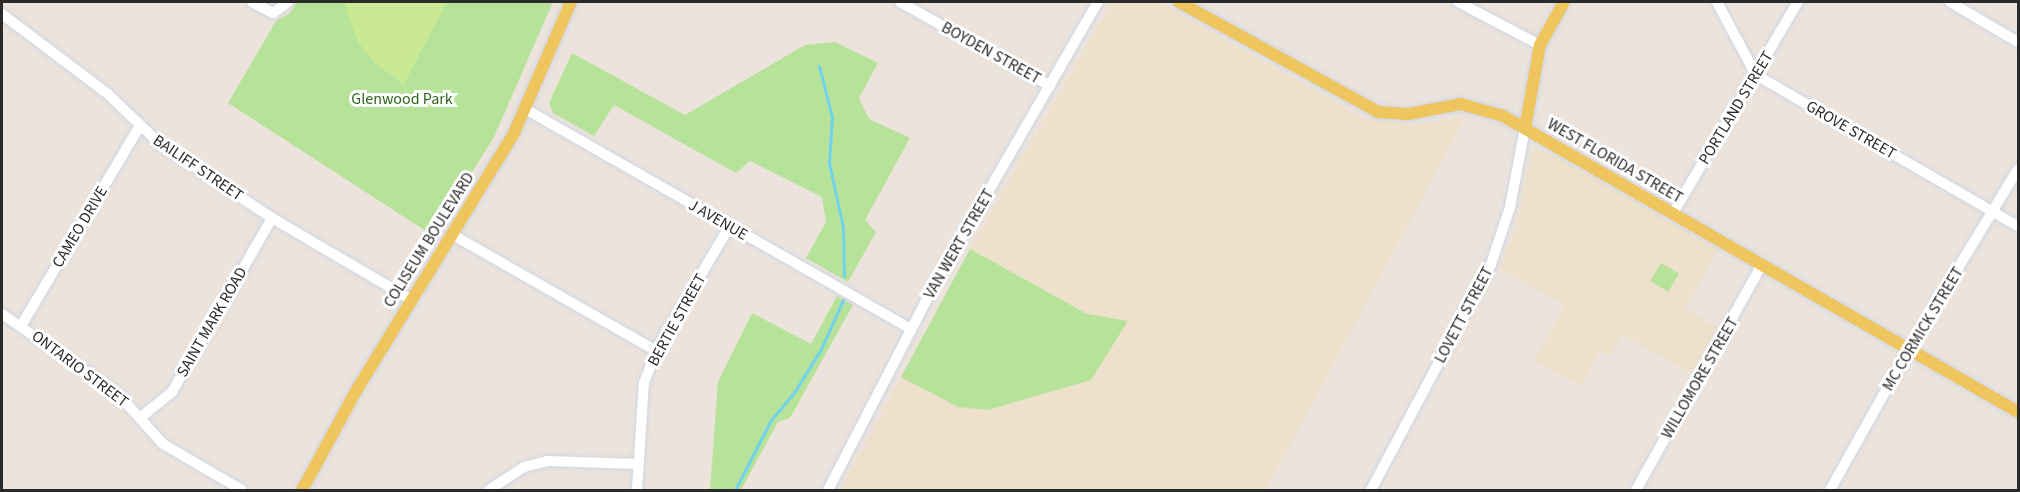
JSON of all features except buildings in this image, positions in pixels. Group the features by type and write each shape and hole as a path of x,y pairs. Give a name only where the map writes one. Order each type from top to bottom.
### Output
{"main road":[{"name":"COLISEUM BOULEVARD","path":"302,490 356,391 527,110 571,2"},
{"name":"WEST FLORIDA STREET","path":"1179,2 1378,112 1409,114 1461,104 1492,112 1524,128 2019,412"},
{"path":"1524,128 1540,45 1564,2"}],"street":[{"path":"252,2 273,13 287,4"},
{"name":"BOYDEN STREET","path":"900,2 1050,86"},
{"name":"VAN WERT STREET","path":"828,490 910,329 1098,2"},
{"path":"1458,2 1540,45"},
{"path":"1717,2 1756,75"},
{"name":"PORTLAND STREET","path":"1673,213 1798,2"},
{"path":"1950,2 2019,42"},
{"name":"BAILIFF STREET","path":"2,14 109,95 139,127 272,218 412,300"},
{"name":"GROVE STREET","path":"1756,75 2019,225"},
{"name":"J AVENUE","path":"527,110 910,329"},
{"name":"CAMEO DRIVE","path":"21,326 139,127"},
{"name":"LOVETT STREET","path":"1371,490 1491,264 1510,207 1524,128"},
{"name":"MC CORMICK STREET","path":"1830,490 1909,349 2019,169"},
{"name":"SAINT MARK ROAD","path":"141,417 172,392 272,218"},
{"name":"BERTIE STREET","path":"637,490 644,383 656,351 729,227"},
{"path":"453,234 656,351"},
{"name":"WILLOMORE STREET","path":"1636,490 1762,265"},
{"name":"ONTARIO STREET","path":"2,314 118,394 163,444 242,490"},
{"path":"489,490 524,467 548,461 638,464"}],"shaded area":[{"path":"1112,2 1159,2 1363,118 1415,125 1466,116 1266,490 841,490 901,377 958,407 1127,321 1087,314 970,249"},
{"path":"1536,149 1558,157 1719,249 1685,308 1717,328 1692,374 1623,335 1610,356 1600,351 1581,386 1534,361 1565,305 1500,269 1517,225 1531,155"}],"green space":[{"name":"Glenwood Park","path":"297,2 553,2 493,139 432,235 228,103 276,21 290,13"},
{"path":"344,2 447,2 404,84 376,64 358,42"},
{"path":"835,42 878,63 859,98 869,119 910,138 865,220 876,232 848,282 806,258 826,222 822,197 750,161 736,173 614,105 594,136 553,113 549,103 572,53 685,115 805,45"},
{"path":"970,249 1087,314 1128,321 1091,380 988,410 958,407 901,377"},
{"path":"1661,263 1679,274 1668,292 1650,281"},
{"path":"837,296 853,305 790,418 778,422 741,490 710,490 718,382 752,313 811,344"}],"waterway":[{"path":"819,66 832,117 829,163 843,227 844,276"},
{"path":"735,490 771,420 795,391 821,349 843,300"}]}
